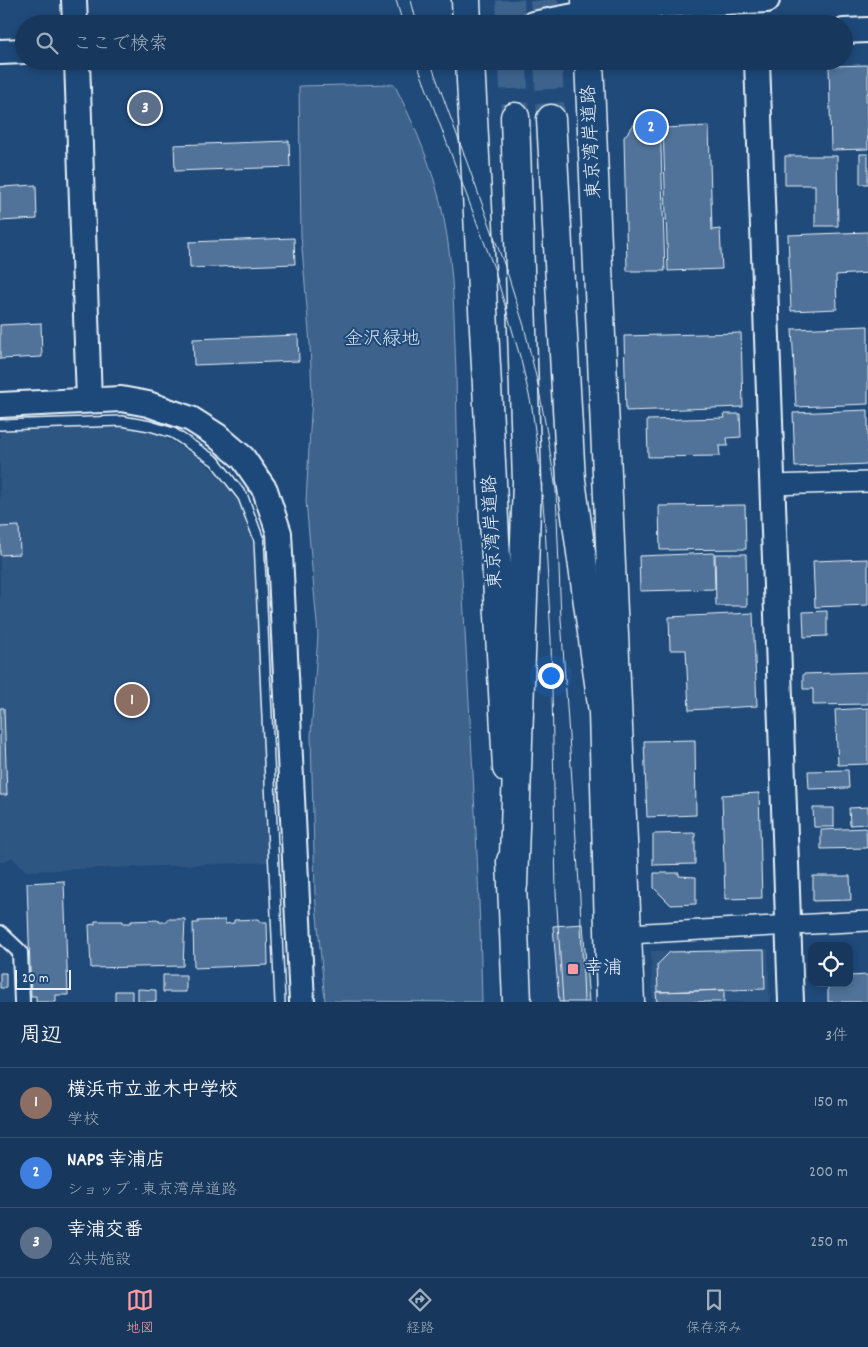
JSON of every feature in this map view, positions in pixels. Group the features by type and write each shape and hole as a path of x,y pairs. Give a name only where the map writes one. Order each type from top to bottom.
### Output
{"highway":[{"path":"466,0 467,15"},
{"name":"東京湾岸道路","path":"470,70 517,1002"},
{"name":"東京湾岸道路","path":"589,70 630,1002"},
{"path":"512,885 527,482 515,117"},
{"path":"551,119 571,480 603,712 611,1002"}],"street":[{"path":"74,0 75,15"},
{"path":"574,15 620,7 767,0"},
{"path":"853,31 868,30"},
{"path":"0,52 15,51"},
{"path":"77,70 89,400"},
{"path":"757,70 791,1002"},
{"path":"0,405 122,399 148,404 191,419 216,435 243,458 265,490 279,533 302,1002"},
{"path":"772,485 868,482"},
{"path":"628,934 868,921"},
{"path":"0,933 20,952 22,1002"}],"lane":[{"path":"0,425 122,421 150,426 173,433 215,461 243,497 259,540 280,1002"}],"shaded area":[{"path":"116,426 158,434 198,457 239,494 259,543 269,862 26,871 12,857 4,862 0,862 0,431"},
{"path":"768,949 770,1002 653,1002 651,951"}],"green space":[{"name":"金沢緑地","path":"394,84 417,133 430,167 444,219 452,276 460,541 476,829 482,1002 325,1001 315,894 311,735 318,635 306,501 312,396 310,344 301,236 299,86"}],"building":[{"path":"853,65 868,65 868,94 866,94 868,149 831,150 829,70 853,70"},
{"path":"154,94 155,121 136,121 135,95"},
{"path":"640,117 660,117 665,271 627,271 624,137"},
{"path":"709,126 712,230 720,229 722,269 668,271 663,128"},
{"path":"289,141 290,167 175,171 174,145"},
{"path":"860,154 868,154 868,184 860,184"},
{"path":"785,156 837,156 838,226 815,226 815,185 785,185"},
{"path":"36,185 37,219 0,221 0,187"},
{"path":"868,232 868,273 836,275 837,309 791,311 788,235"},
{"path":"294,238 295,264 190,268 189,242"},
{"path":"41,323 42,357 0,359 0,325"},
{"path":"868,326 868,404 796,407 792,329"},
{"path":"741,333 743,407 626,411 624,336"},
{"path":"298,335 299,361 194,365 193,339"},
{"path":"868,410 868,464 795,467 793,413"},
{"path":"724,414 740,414 741,437 727,438 728,446 719,446 720,456 648,457 647,420 725,418"},
{"path":"745,505 746,549 660,550 659,506"},
{"path":"19,526 20,554 0,555 0,527"},
{"path":"714,553 715,589 640,591 639,556"},
{"path":"715,554 746,554 747,606 716,606"},
{"path":"868,559 868,605 815,607 813,561"},
{"path":"827,611 827,636 804,637 803,612"},
{"path":"753,613 757,706 689,710 686,650 670,650 669,617"},
{"path":"868,672 868,704 813,705 813,689 803,689 803,674"},
{"path":"0,708 4,708 7,795 0,795"},
{"path":"868,708 868,764 838,765 835,710"},
{"path":"695,740 696,815 647,817 644,741"},
{"path":"848,770 849,788 809,789 808,771"},
{"path":"759,793 762,898 725,899 722,795"},
{"path":"868,807 868,824 850,825 849,808"},
{"path":"813,808 834,808 834,827 814,827"},
{"path":"866,828 867,848 821,849 821,830"},
{"path":"695,833 695,864 653,865 653,834"},
{"path":"654,873 679,873 679,876 696,877 696,904 671,905 654,888"},
{"path":"813,876 850,876 851,900 813,901"},
{"path":"64,881 68,995 56,995 56,1002 36,1002 36,996 31,996 27,883"},
{"path":"167,919 185,919 183,966 91,968 89,925 95,924 95,921 123,921 123,923 131,923 131,921 159,920 159,922 167,922"},
{"path":"259,919 259,922 267,922 268,965 194,968 193,923 198,923 198,921 225,920 225,924 234,923 234,920"},
{"path":"583,924 589,1002 559,1002 553,926"},
{"path":"764,950 765,989 658,992 657,965 670,952"},
{"path":"0,973 6,973 6,988 0,988"},
{"path":"163,975 186,975 186,992 163,992"},
{"path":"868,975 868,1002 828,1002 828,987 853,987 853,976"},
{"path":"138,989 156,990 156,1002 138,1002"},
{"path":"724,990 724,1002 657,1002 656,992"},
{"path":"115,991 132,991 132,1002 115,1002"}],"tunnel":[{"path":"510,0 511,15"},
{"path":"544,0 545,15"},
{"path":"513,70 515,117"},
{"path":"548,70 551,119"}],"tram line":[{"path":"396,0 400,15"},
{"path":"411,0 415,15"},
{"path":"419,70 494,268 521,360 532,408 545,526 551,640 556,892 563,1002"},
{"path":"433,70 508,275 524,326 547,433 556,490 561,619 580,898 584,1002"}],"place":[{"name":"幸浦交番","path":"145,108"},
{"name":"NAPS 幸浦店","path":"651,127"},
{"name":"横浜市立並木中学校","path":"132,700"},
{"name":"幸浦","path":"573,969"}]}
